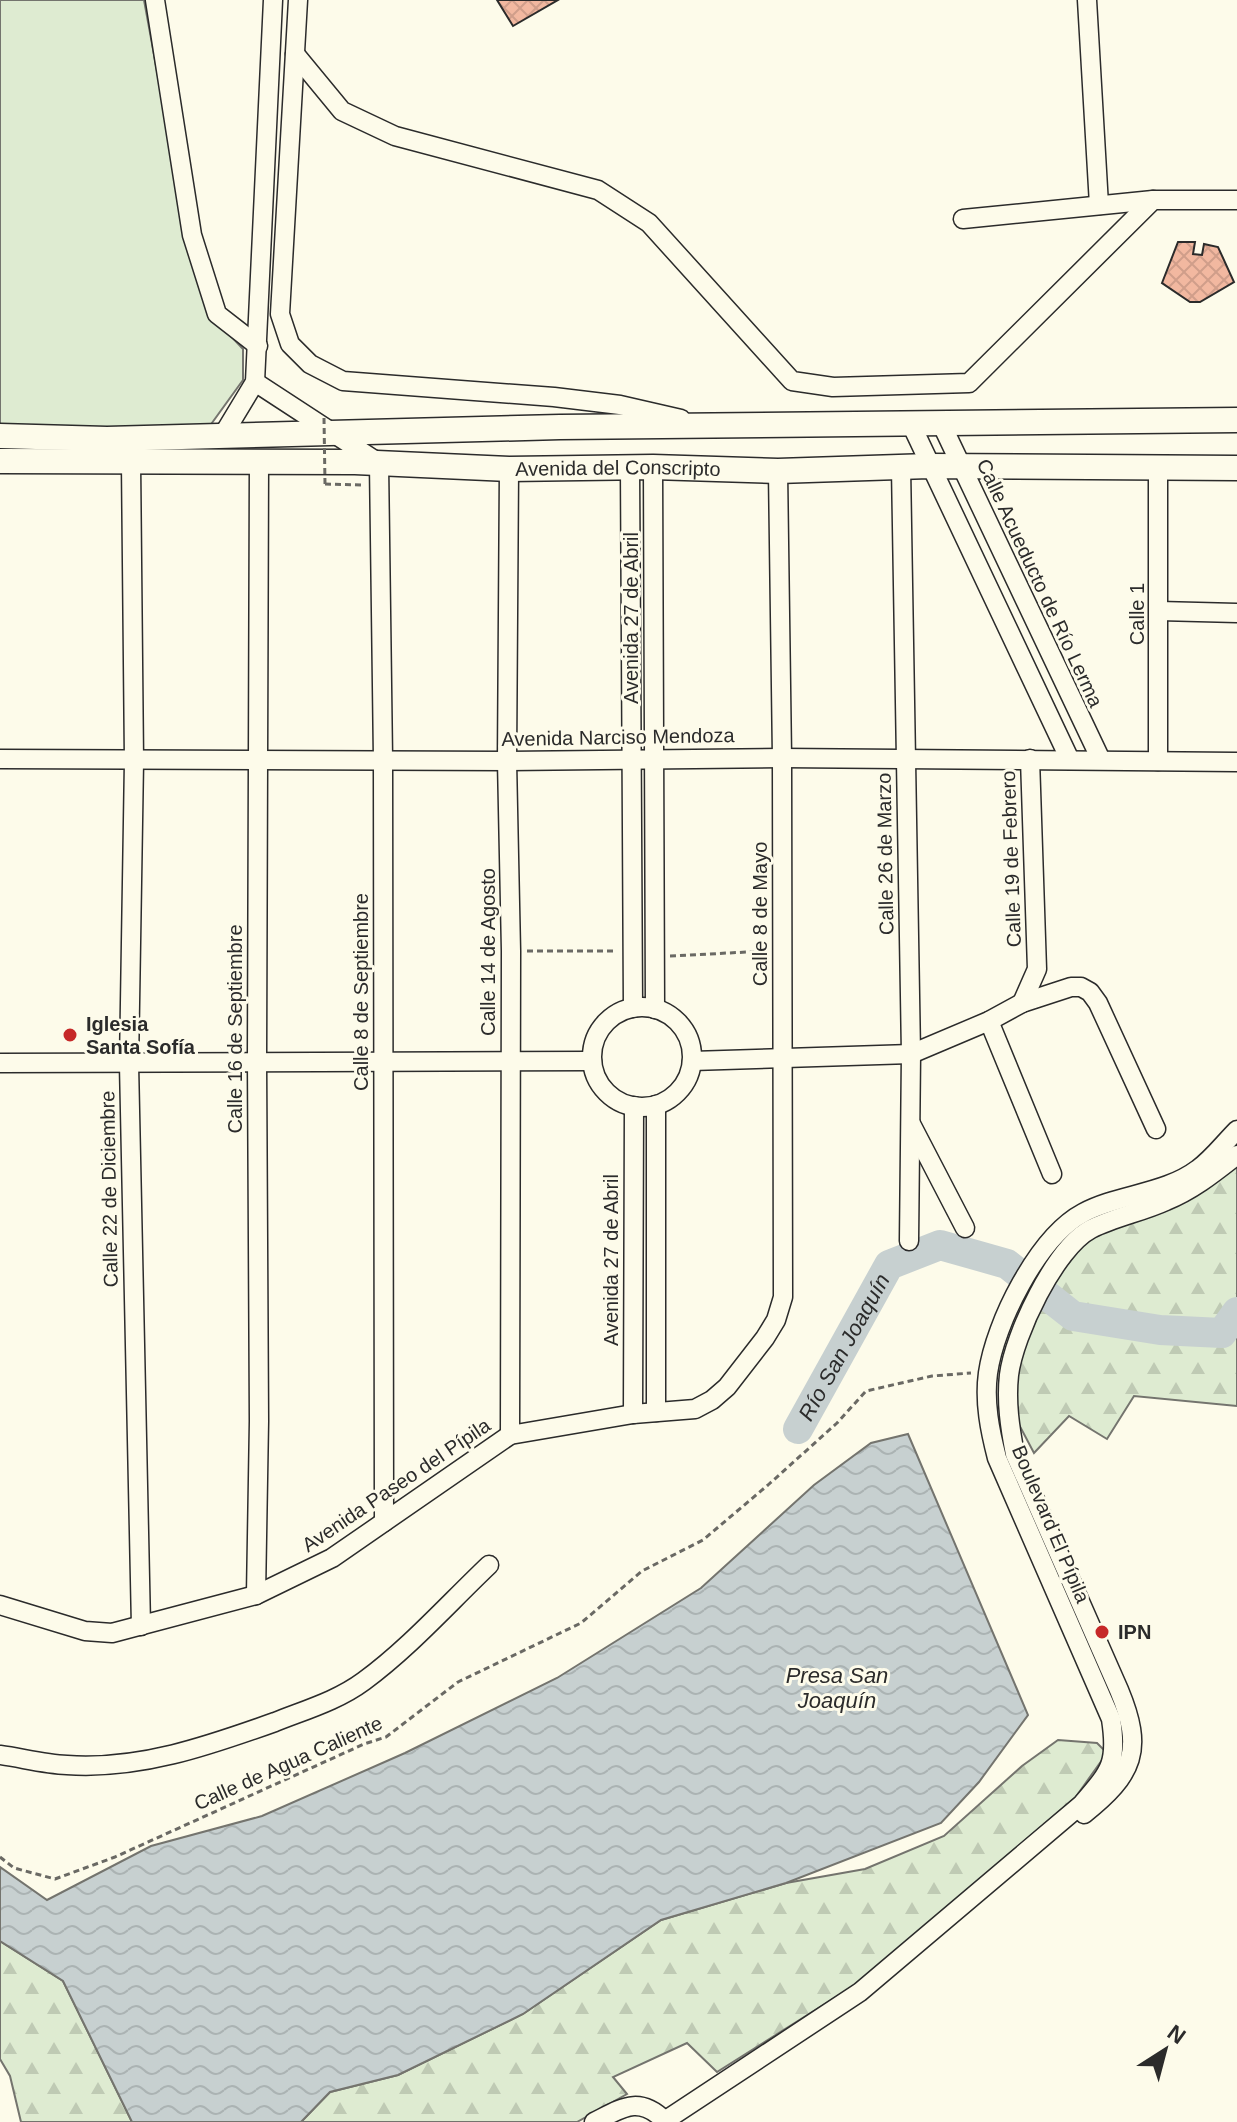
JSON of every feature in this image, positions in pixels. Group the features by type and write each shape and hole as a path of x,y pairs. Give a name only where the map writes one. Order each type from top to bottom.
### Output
{"main road":[{"name":"Avenida del Conscripto","path":"0,436 107,439 223,435 327,425 402,431 1237,420"},
{"path":"715,427 717,468"},
{"name":"Avenida del Conscripto","path":"0,461 379,463 509,469 641,467 778,471 929,466 1237,468"}],"street":[{"path":"155,0 192,235 217,314 258,346"},
{"path":"223,435 255,382 273,0"},
{"path":"298,0 280,314 290,344 310,364 343,381 620,405 715,427"},
{"path":"1087,0 1099,205"},
{"path":"295,54 342,111 395,136 598,190 649,223 792,381 833,387 969,383 1153,200"},
{"path":"963,219 1153,200 1237,200"},
{"path":"255,382 327,425 379,463"},
{"name":"Calle Acueducto de Río Lerma","path":"941,423 1101,760"},
{"path":"911,424 1070,760"},
{"name":"Calle 22 de Diciembre","path":"131,462 134,761 129,1064 141,1626"},
{"name":"Calle 16 de Septiembre","path":"256,1595 259,1421 259,462"},
{"name":"Calle 8 de Septiembre","path":"379,463 383,759 384,1522"},
{"name":"Avenida 27 de Abril","path":"641,467 653,759 655,1009"},
{"name":"Avenida 27 de Abril","path":"633,1008 633,760 641,467"},
{"name":"Calle 26 de Marzo","path":"901,467 911,1054 909,1241"},
{"name":"Calle 1","path":"1158,467 1158,761"},
{"name":"Calle 14 de Agosto","path":"509,469 510,1435"},
{"name":"Calle 8 de Mayo","path":"756,1351 776,1320 783,1297 778,471"},
{"path":"1159,611 1237,613"},
{"name":"Avenida Narciso Mendoza","path":"0,759 507,761 782,758 1237,762"},
{"name":"Calle 19 de Febrero","path":"1022,1003 1037,969 1030,759"},
{"path":"692,1061 911,1054 989,1021 1022,1003 1071,987 1081,987 1090,992 1098,1003 1156,1129"},
{"path":"633,1008 655,1009 671,1016 683,1028 690,1044 692,1061 689,1076 681,1089 669,1099 656,1105 634,1106 618,1100 605,1090 596,1077 592,1061 594,1043 602,1026 616,1014 633,1008"},
{"path":"989,1021 1052,1174"},
{"path":"0,1063 592,1061"},
{"path":"656,1105 656,1412"},
{"name":"Avenida 27 de Abril","path":"633,1414 634,1106"},
{"path":"909,1119 965,1228"},
{"name":"Boulevard El Pípila","path":"682,2122 862,1995 1110,1794 1126,1771 1133,1738 1129,1714 1015,1454 1009,1423 1009,1373 1036,1300 1039,1272 1049,1240 1083,1213 1161,1187 1197,1170 1237,1130"},
{"name":"Boulevard El Pípila","path":"664,2122 862,1995 1082,1804 1110,1767 1115,1746 1111,1719 997,1458 988,1422 988,1374 998,1337 1018,1290 1089,1230 1164,1202 1201,1184 1237,1155"},
{"name":"Avenida Paseo del Pípila","path":"0,1605 85,1631 112,1633 256,1595 332,1558 510,1435 633,1414 695,1409 727,1387 756,1351"},
{"path":"0,1755 67,1765 151,1760 221,1742 333,1700 363,1682 397,1654 489,1565"},
{"path":"594,2122 625,2106 635,2105 651,2110 664,2122"}],"path":[{"path":"327,425 325,484 358,485"},
{"path":"654,956 781,950"},
{"path":"511,951 633,951"},
{"name":"Calle de Agua Caliente","path":"0,1857 14,1868 55,1879 115,1857 364,1744 386,1737 458,1682 581,1623 642,1571 703,1540 837,1423 866,1391 932,1376 967,1373"}],"green space":[{"path":"0,0 144,0 170,142 213,317 243,349 243,380 209,427 0,429"},
{"path":"1237,1160 1237,1406 1134,1396 1107,1439 1069,1416 1034,1453 1014,1415 1020,1348 1060,1267 1078,1244"},
{"path":"1058,1740 1097,1743 1107,1753 1075,1798 855,1985 717,2072 687,2043 613,2077 627,2094 577,2122 301,2122 330,2092 398,2075 523,2014 661,1920 786,1883 865,1869 944,1836 1022,1766"},
{"path":"0,1941 63,1981 132,2122 21,2122 10,2076 0,2059"}],"water":[{"name":"Presa San Joaquín","path":"908,1434 1028,1715 979,1782 941,1823 786,1883 661,1920 523,2014 398,2075 330,2092 301,2122 132,2122 63,1981 0,1941 0,1867 47,1900 151,1846 262,1816 405,1753 557,1678 701,1588 814,1485 871,1443"}],"building":[{"path":"497,0 558,0 513,26"},
{"path":"1178,242 1195,242 1193,254 1202,255 1204,244 1218,247 1234,282 1200,302 1190,302 1162,283"}],"waterway":[{"name":"Río San Joaquín","path":"798,1429 889,1265 940,1245 1007,1264 1073,1316 1160,1330 1222,1333 1237,1312"}],"place":[{"name":"Iglesia Santa Sofía","path":"70,1035"},
{"name":"IPN","path":"1102,1632"}]}
